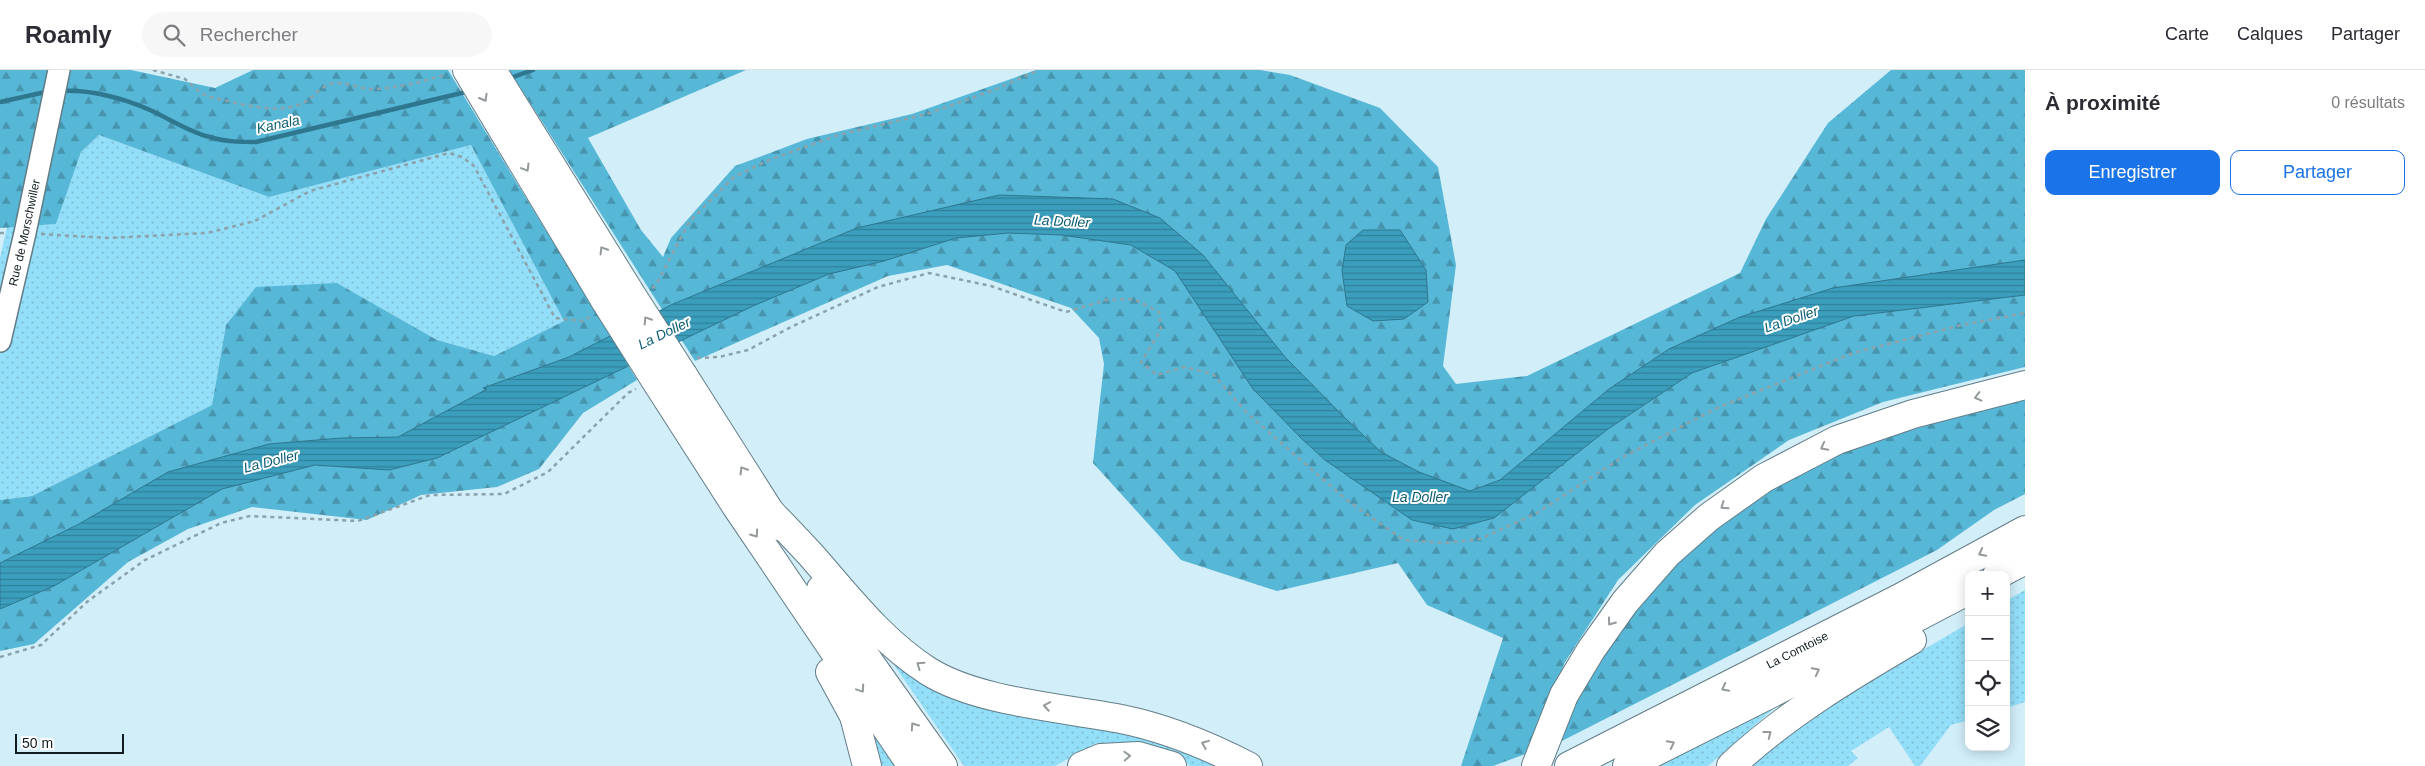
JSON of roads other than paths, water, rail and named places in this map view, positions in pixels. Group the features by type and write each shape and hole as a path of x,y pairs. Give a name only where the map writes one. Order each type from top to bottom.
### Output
{"highway":[{"path":"492,70 511,123 667,378 736,506 912,766"},
{"path":"459,72 511,123"},
{"path":"667,378 769,511 870,663 942,766"},
{"path":"1536,766 1549,731 1573,680 1591,650 1625,602 1666,554 1709,516 1764,478 1837,440 1914,414 2025,385"},
{"path":"769,511 854,605 897,649 929,672 963,687 1028,703 1123,719 1165,730 1207,745 1248,766"},
{"name":"La Comtoise","path":"1569,766 1880,608 2025,530"},
{"path":"2004,571 2025,560"},
{"path":"775,562 806,629 854,716 867,766"},
{"path":"2010,584 2025,575"},
{"path":"1627,766 1965,592"},
{"path":"1731,766 1790,717 1827,692 1965,609"},
{"path":"1082,766 1101,758 1138,756 1172,766"}],"street":[{"name":"Rue de Morschwiller","path":"0,341 49,124 59,70"}],"water":[{"name":"La Doller","path":"999,195 1113,199 1160,218 1203,255 1285,357 1381,452 1419,472 1470,491 1500,480 1609,389 1669,349 1740,317 1833,288 2025,260 2025,295 1854,316 1692,373 1608,429 1494,518 1453,529 1412,520 1325,460 1253,389 1175,271 1131,245 1061,235 1008,233 956,238 884,261 829,274 753,306 437,458 389,470 315,465 222,489 54,586 0,609 0,563 79,524 168,472 269,444 341,438 398,437 487,389 483,388 569,357 673,304 857,228"},
{"path":"1363,230 1400,230 1426,270 1428,302 1404,319 1373,321 1347,306 1342,271 1346,245"}],"waterway":[{"name":"Kanala","path":"508,79 533,70"},
{"name":"Kanala","path":"0,102 50,91"},
{"name":"Kanala","path":"60,91 82,91 117,98 150,110 202,135 239,142 256,142 470,91"}]}
